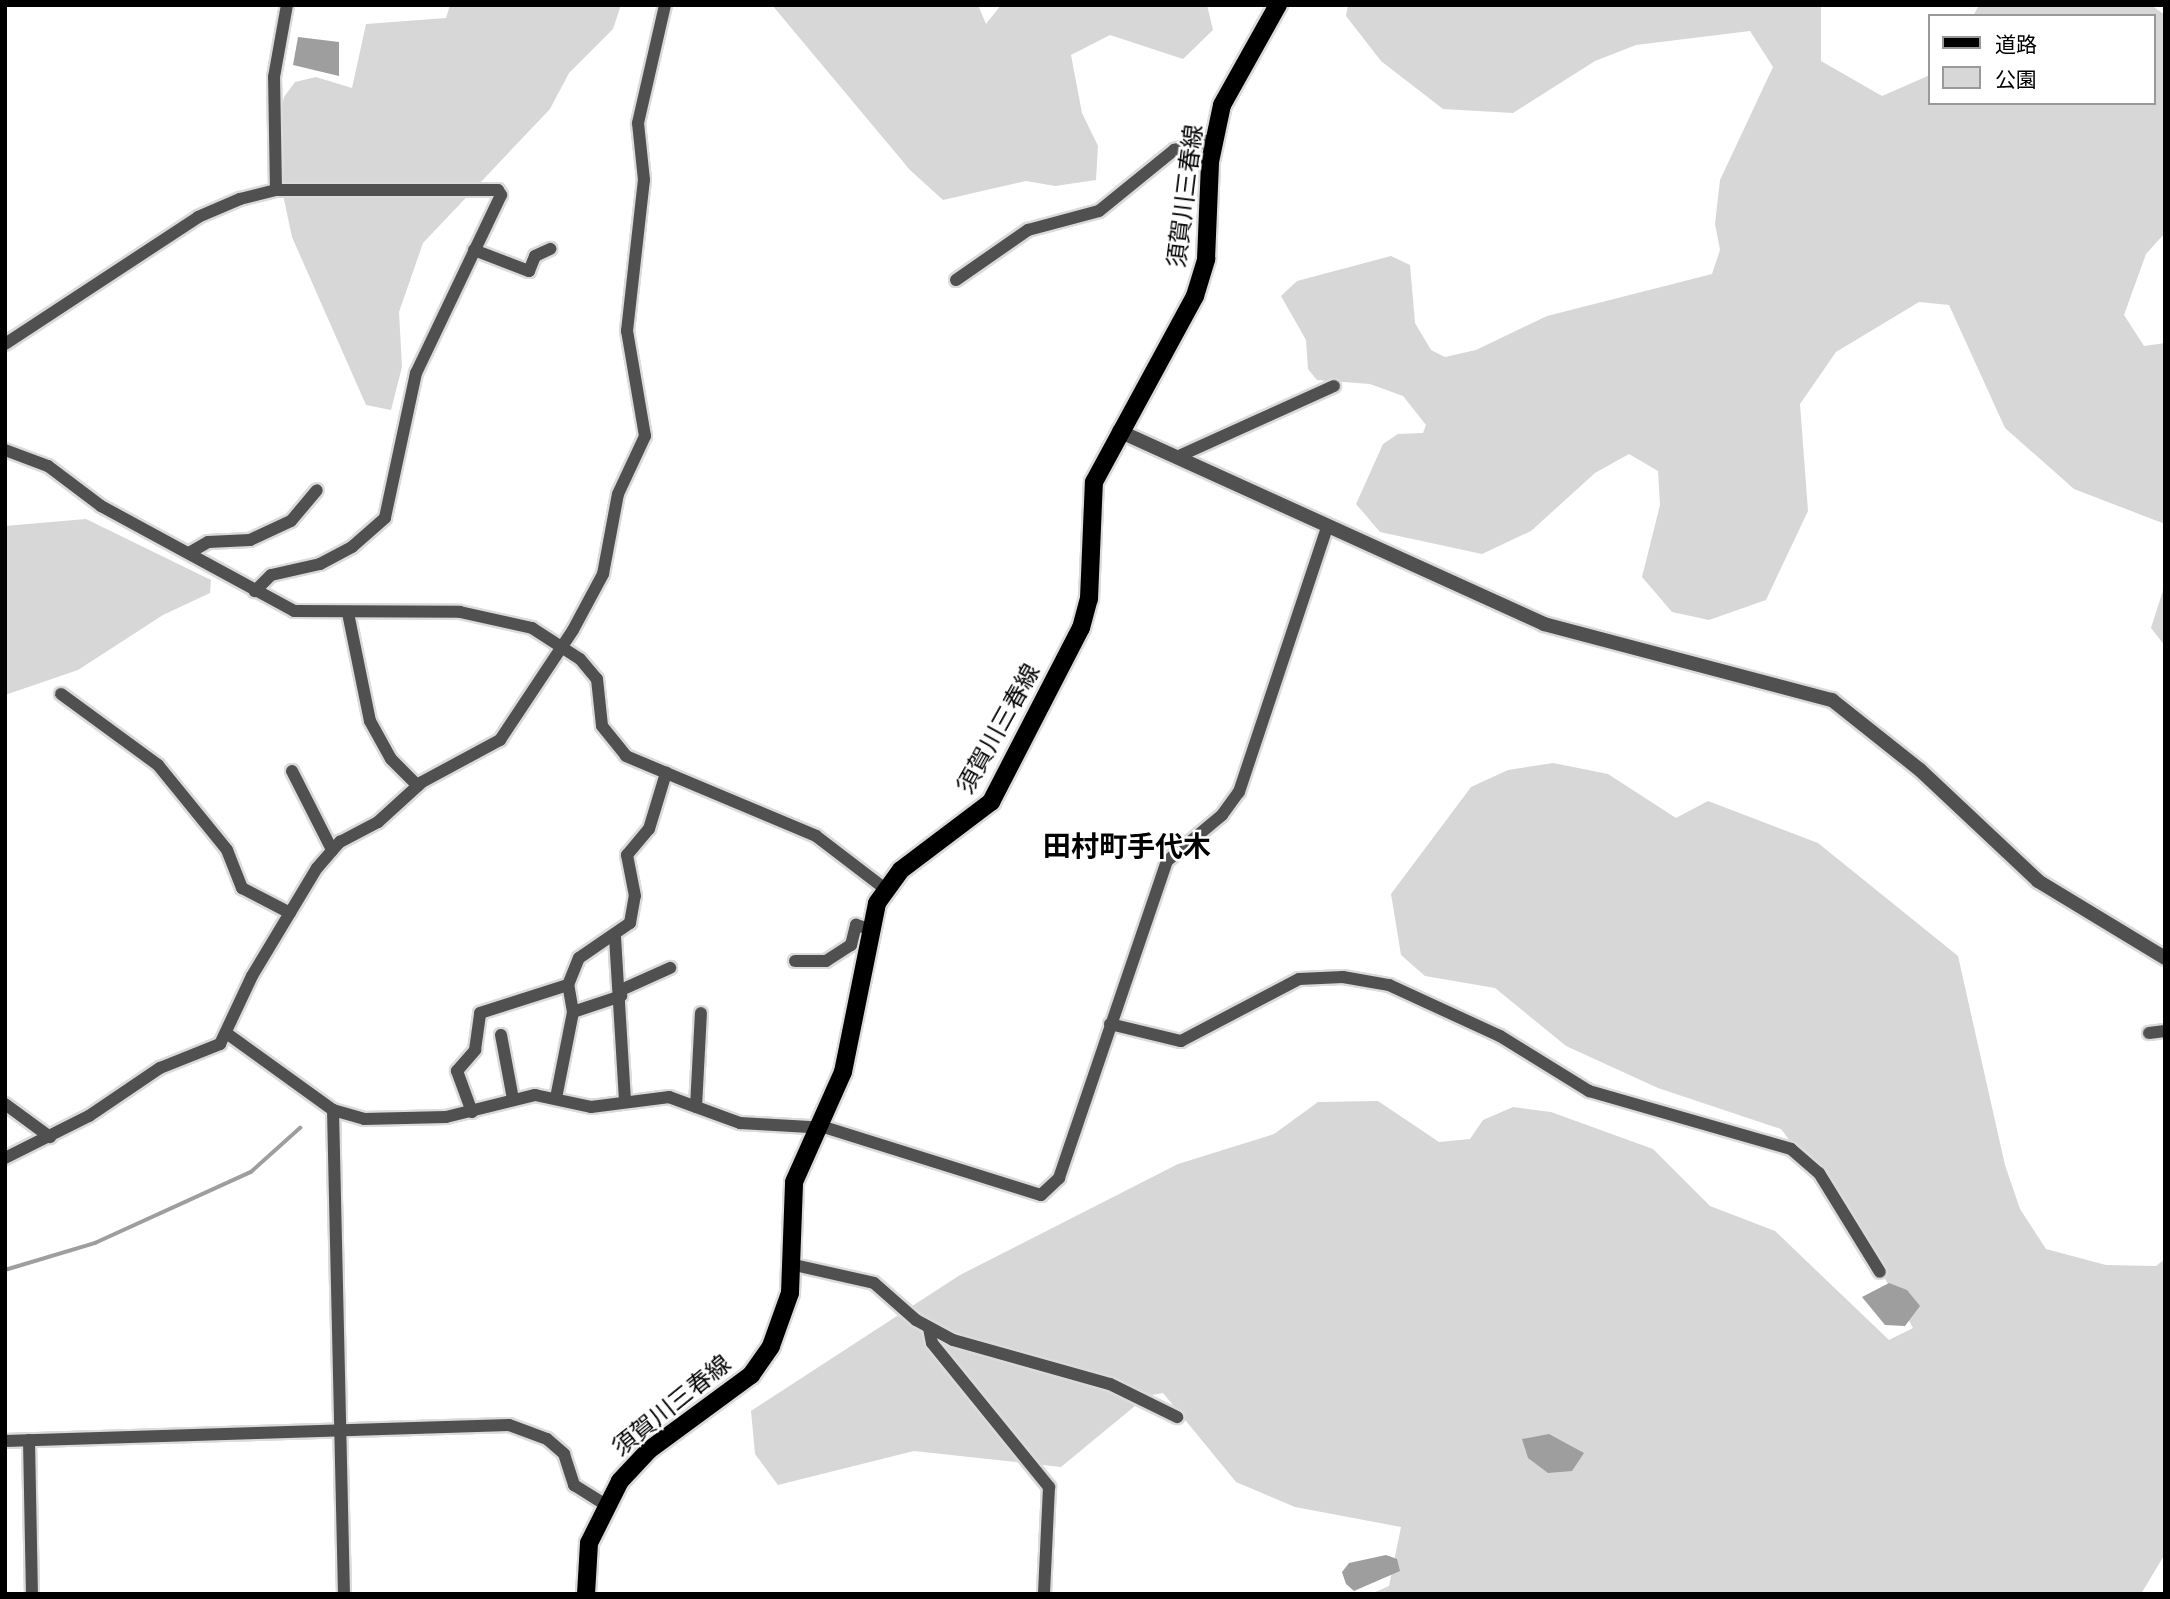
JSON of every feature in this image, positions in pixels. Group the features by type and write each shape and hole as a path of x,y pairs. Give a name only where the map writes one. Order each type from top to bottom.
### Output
{"main road":[{"name":"須賀川三春線","path":"586,1594 589,1543 604,1504 649,1450 751,1375 779,1327 790,1264 789,1210 817,1128 843,1072 870,929 884,887 991,802 1087,613 1094,482 1119,430 1185,321 1200,284 1214,139 1229,89 1278,5"}],"street":[{"path":"276,190 274,76 287,5"},
{"path":"5,1158 50,1137 160,1068 208,1053 229,1035 252,976 290,912 332,850 396,809 418,786 500,740 562,647 603,574 618,494 645,436 627,331 644,180 638,123 665,5"},
{"path":"956,280 1028,230 1099,211 1174,150 1214,139"},
{"path":"5,344 198,216 276,190 496,188 501,195 416,373 385,518 352,547 320,564 271,575 255,591"},
{"path":"474,250 529,271 535,256 550,249"},
{"path":"1179,456 1334,386"},
{"path":"1119,430 1544,624 1832,700 1910,761 2038,881 2165,958"},
{"path":"5,450 48,466 101,506 255,591 304,613 491,616 531,628 562,647 601,685 607,738 626,756 817,836 884,887"},
{"path":"189,553 208,542 250,540 291,522 317,490"},
{"path":"229,1035 333,1110 364,1119 472,1112 513,1099 556,1098 591,1108 625,1101 668,1097 740,1123 817,1128 1041,1195 1059,1178 1167,861 1222,816 1239,792 1327,527"},
{"path":"348,613 370,721 391,760 418,786"},
{"path":"61,694 158,765 227,850 242,888 290,912"},
{"path":"292,771 332,850"},
{"path":"556,1098 573,1012 568,985 579,958 615,937 635,912 627,855 649,829 666,773"},
{"path":"795,961 826,961 845,952 856,925 870,929"},
{"path":"615,937 621,993 625,1101"},
{"path":"573,1012 621,993 670,968"},
{"path":"1110,1024 1181,1041 1299,979 1343,977 1388,985 1500,1036 1589,1091 1791,1149 1819,1173 1880,1272"},
{"path":"472,1112 457,1071 475,1050 480,1013 568,985"},
{"path":"696,1107 701,1013"},
{"path":"2149,1033 2165,1031"},
{"path":"500,1035 513,1099"},
{"path":"5,1104 50,1137"},
{"path":"333,1110 344,1594"},
{"path":"790,1264 874,1283 929,1328 1110,1384 1177,1417"},
{"path":"929,1328 932,1343 1049,1486 1044,1594"},
{"path":"5,1441 509,1425 547,1439 564,1454 574,1485 604,1504"},
{"path":"29,1440 32,1594"}],"green space":[{"path":"450,5 621,5 613,29 569,73 550,109 423,243 399,312 402,367 391,410 366,405 292,237 274,153 284,97 295,82 316,77 352,88 366,24 446,18"},
{"path":"772,5 978,5 986,24 1001,5 1207,5 1213,30 1183,59 1110,35 1071,55 1082,113 1098,146 1096,180 1055,186 1026,181 943,200 910,170"},
{"path":"1348,5 1821,5 1821,61 1882,96 1928,76 1928,105 2156,105 2156,14 1974,14 1979,5 2151,5 2165,15 2165,233 2146,254 2124,315 2144,346 2165,343 2165,524 2074,489 2005,428 1949,305 1919,302 1836,352 1800,404 1808,511 1766,600 1709,620 1672,612 1642,577 1660,505 1658,471 1629,454 1595,473 1531,531 1482,554 1380,532 1356,504 1383,444 1398,434 1423,433 1426,425 1403,396 1370,384 1317,380 1308,369 1306,340 1281,296 1297,281 1391,256 1410,265 1415,323 1431,350 1445,357 1476,350 1547,316 1712,274 1720,250 1715,224 1720,180 1773,67 1750,31 1636,45 1595,61 1513,113 1443,109 1381,61 1346,16"},
{"path":"86,519 211,580 210,593 163,615 78,670 5,695 5,526"},
{"path":"2165,584 2165,646 2151,628"},
{"path":"1553,763 1608,774 1676,818 1708,801 1818,843 1958,956 2005,1165 2020,1209 2046,1249 2106,1265 2156,1266 2165,1259 2165,1554 2141,1594 1371,1594 1389,1586 1401,1527 1295,1507 1236,1482 1163,1393 1147,1396 1061,1467 914,1451 778,1485 755,1454 751,1411 960,1275 1178,1164 1274,1134 1318,1102 1378,1101 1439,1142 1470,1139 1483,1120 1513,1107 1551,1112 1653,1149 1710,1206 1775,1231 1889,1340 1913,1328 1858,1231 1781,1129 1658,1088 1566,1046 1495,988 1425,976 1401,955 1391,894 1471,787 1508,770"}],"shaded area":[{"path":"298,37 339,42 339,76 293,65"},
{"path":"1889,1283 1907,1290 1920,1306 1905,1326 1885,1325 1862,1297"},
{"path":"1549,1434 1584,1453 1572,1471 1548,1473 1528,1458 1522,1439"},
{"path":"1386,1555 1397,1559 1400,1571 1354,1591 1346,1584 1342,1572 1349,1563"}],"waterway":[{"path":"5,1270 95,1243 251,1172 300,1128"}],"district":[{"name":"田村町手代木","path":"1127,847"}]}
